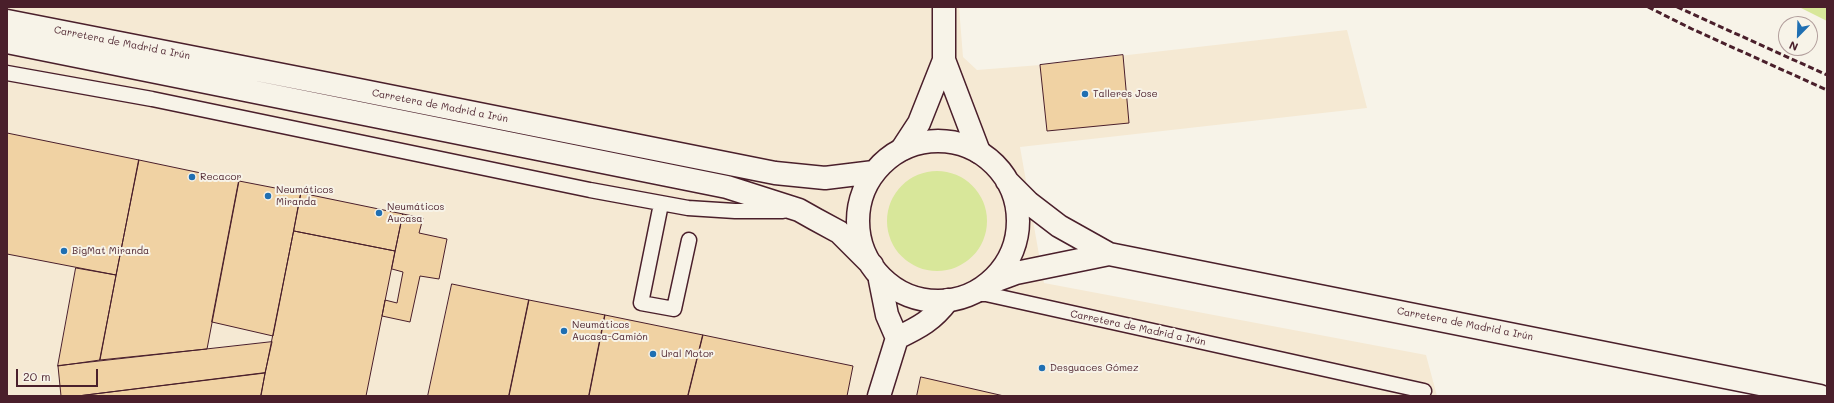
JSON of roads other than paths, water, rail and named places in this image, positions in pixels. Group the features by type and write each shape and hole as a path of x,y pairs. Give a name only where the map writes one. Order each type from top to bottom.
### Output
{"main road":[{"path":"944,7 944,60 978,152"},
{"path":"7,10 146,48"},
{"name":"Carretera de Madrid a Irún","path":"7,21 775,173 825,178 874,172"},
{"path":"7,42 727,188 799,210 839,232 876,273 909,295 929,300 948,300 978,288 1002,268 1008,259 1014,244 1017,228 1017,212 1014,196 1007,182 995,165 978,152 954,142 927,141 902,149 886,159 874,172 865,186 860,202 858,218 859,235 864,251 876,273 887,315 897,338 879,396"},
{"path":"902,149 919,123 944,60"},
{"name":"Carretera de Madrid a Irún","path":"1007,182 1029,203 1059,226 1109,254 1820,396"},
{"name":"Carretera de Madrid a Irún","path":"978,288 1016,273 1109,254"},
{"path":"897,338 922,326 937,314 948,300"}],"lane":[{"path":"7,73 152,99 661,204 688,208 735,211 799,210"},
{"path":"661,204 641,303 674,309 689,240"},
{"name":"Carretera de Madrid a Irún","path":"978,288 986,294 1424,391"}],"railway":[{"path":"1648,7 1692,29 1827,90"},
{"path":"1677,7 1827,75"}],"place":[{"name":"Talleres Jose","path":"1085,94"},
{"name":"Recacor","path":"192,177"},
{"name":"Neumáticos Miranda","path":"268,196"},
{"name":"Neumáticos Aucasa","path":"379,213"},
{"name":"BigMat Miranda","path":"64,251"},
{"name":"Neumáticos Aucasa-Camión","path":"564,331"},
{"name":"Ural Motor","path":"653,354"},
{"name":"Desguaces Gómez","path":"1042,368"}]}
